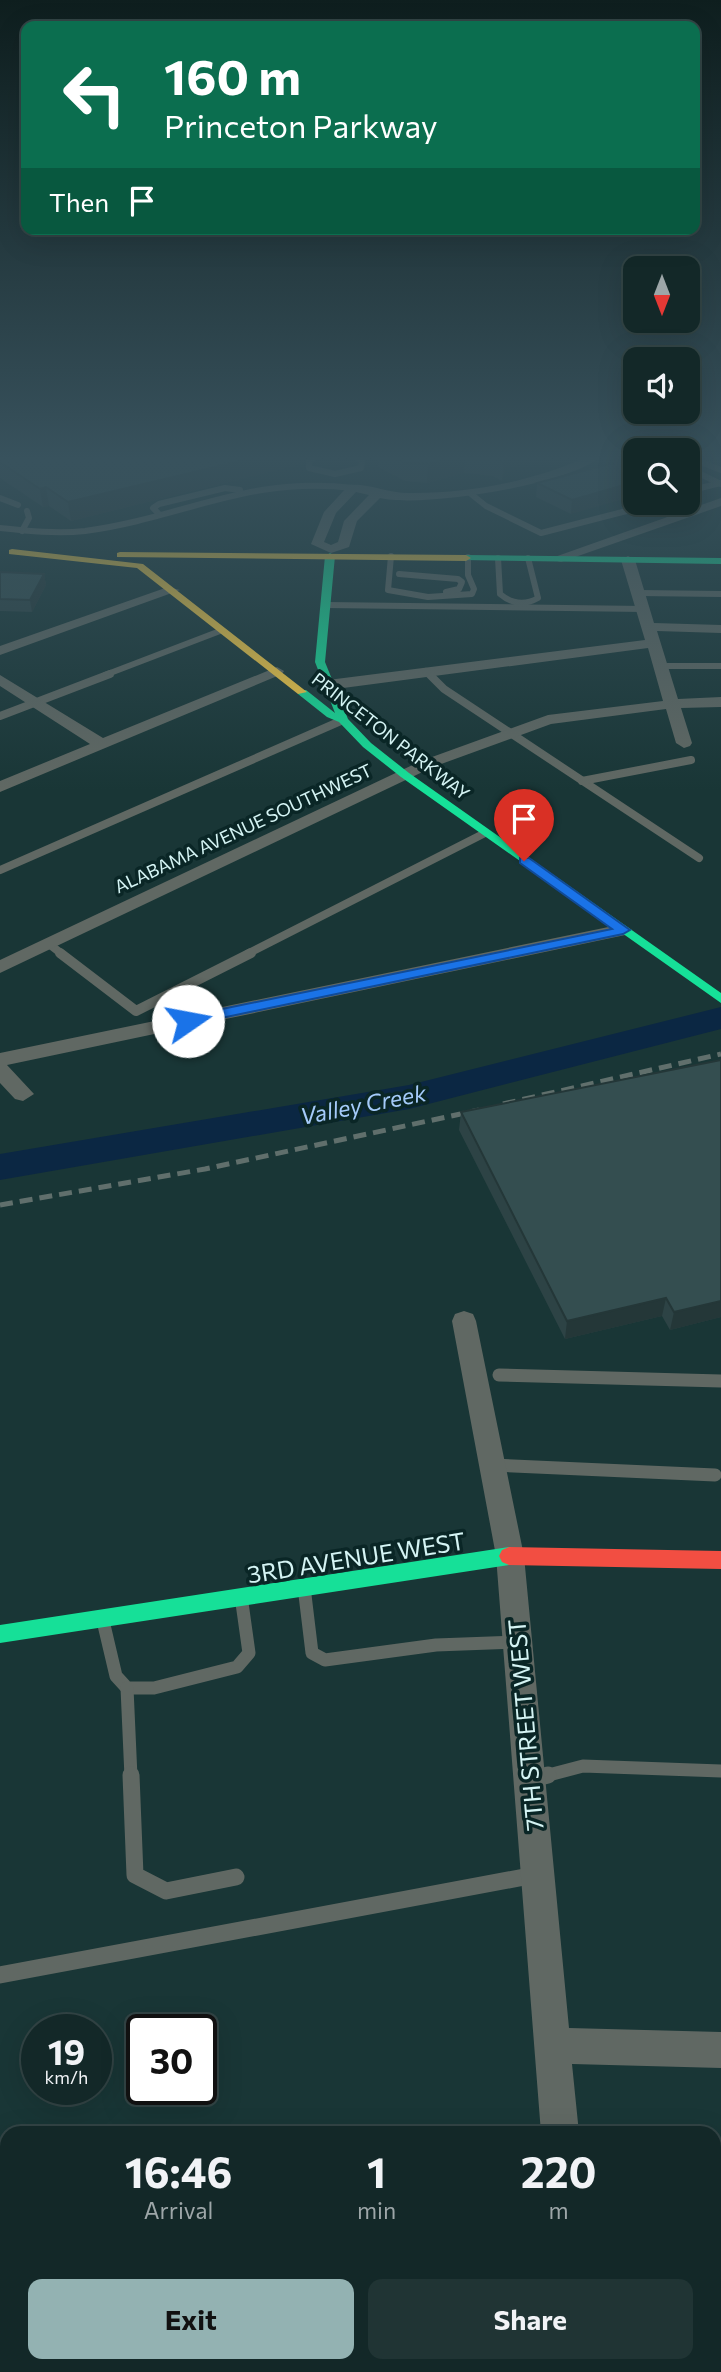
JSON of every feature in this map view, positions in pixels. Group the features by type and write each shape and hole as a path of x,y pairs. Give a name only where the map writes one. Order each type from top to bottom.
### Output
{"main road":[{"name":"PRINCETON PARKWAY","path":"144,569 220,631 277,671 331,715 343,720 367,745 405,775 721,999"},
{"path":"329,569 320,662 343,720"},
{"name":"3RD AVENUE WEST","path":"0,1634 510,1556 721,1560"}],"street":[{"path":"631,569 684,743"},
{"path":"0,651 173,590"},
{"path":"649,627 721,629"},
{"path":"328,685 655,643"},
{"path":"0,787 277,671"},
{"path":"0,679 103,745"},
{"name":"ALABAMA AVENUE SOUTHWEST","path":"0,967 405,775 548,720 672,704 721,702"},
{"path":"0,1060 623,930"},
{"path":"0,1070 23,1094"},
{"name":"7TH STREET WEST","path":"464,1321 510,1556 559,2126"},
{"path":"552,2045 721,2050"}],"lane":[{"path":"390,569 388,590 392,594 470,596 474,592 468,569"},
{"path":"499,569 500,594 507,601 520,604 538,598 531,569"},
{"path":"390,573 468,575"},
{"path":"399,573 458,579 465,589 415,596"},
{"path":"639,593 721,594"},
{"path":"389,606 392,594"},
{"path":"326,606 644,609"},
{"path":"0,716 220,631"},
{"path":"662,666 721,666"},
{"path":"426,671 444,689 699,858"},
{"path":"0,870 343,720"},
{"path":"583,781 691,760"},
{"path":"49,944 136,1011 485,833"},
{"path":"499,1375 721,1381"},
{"path":"492,1465 715,1475"},
{"path":"304,1587 312,1653 325,1660 436,1645 517,1641"},
{"path":"127,1688 155,1688 237,1667 249,1653 241,1597"},
{"path":"102,1619 116,1676 127,1688 135,1875 166,1891 236,1877"},
{"path":"529,1780 583,1766 721,1771"},
{"path":"0,1975 537,1874"}],"building":[{"path":"0,572 44,574 30,600 0,599"},
{"path":"721,1060 721,1301 674,1312 666,1298 567,1321 461,1112"}],"waterway":[{"name":"Valley Creek","path":"0,1167 409,1097 721,1018"}],"railway":[{"path":"503,1104 721,1054"},
{"path":"0,1205 205,1169 479,1110"}],"traffic: fast":[{"path":"329,569 320,662 343,720"},
{"path":"302,692 331,715 343,720 367,745 405,775 721,999"},
{"path":"0,1634 509,1556"}],"traffic: slow":[{"path":"143,569 302,692"}],"traffic: jam":[{"path":"509,1556 721,1560"}],"route":[{"path":"188,1021 623,930 524,861"}]}
